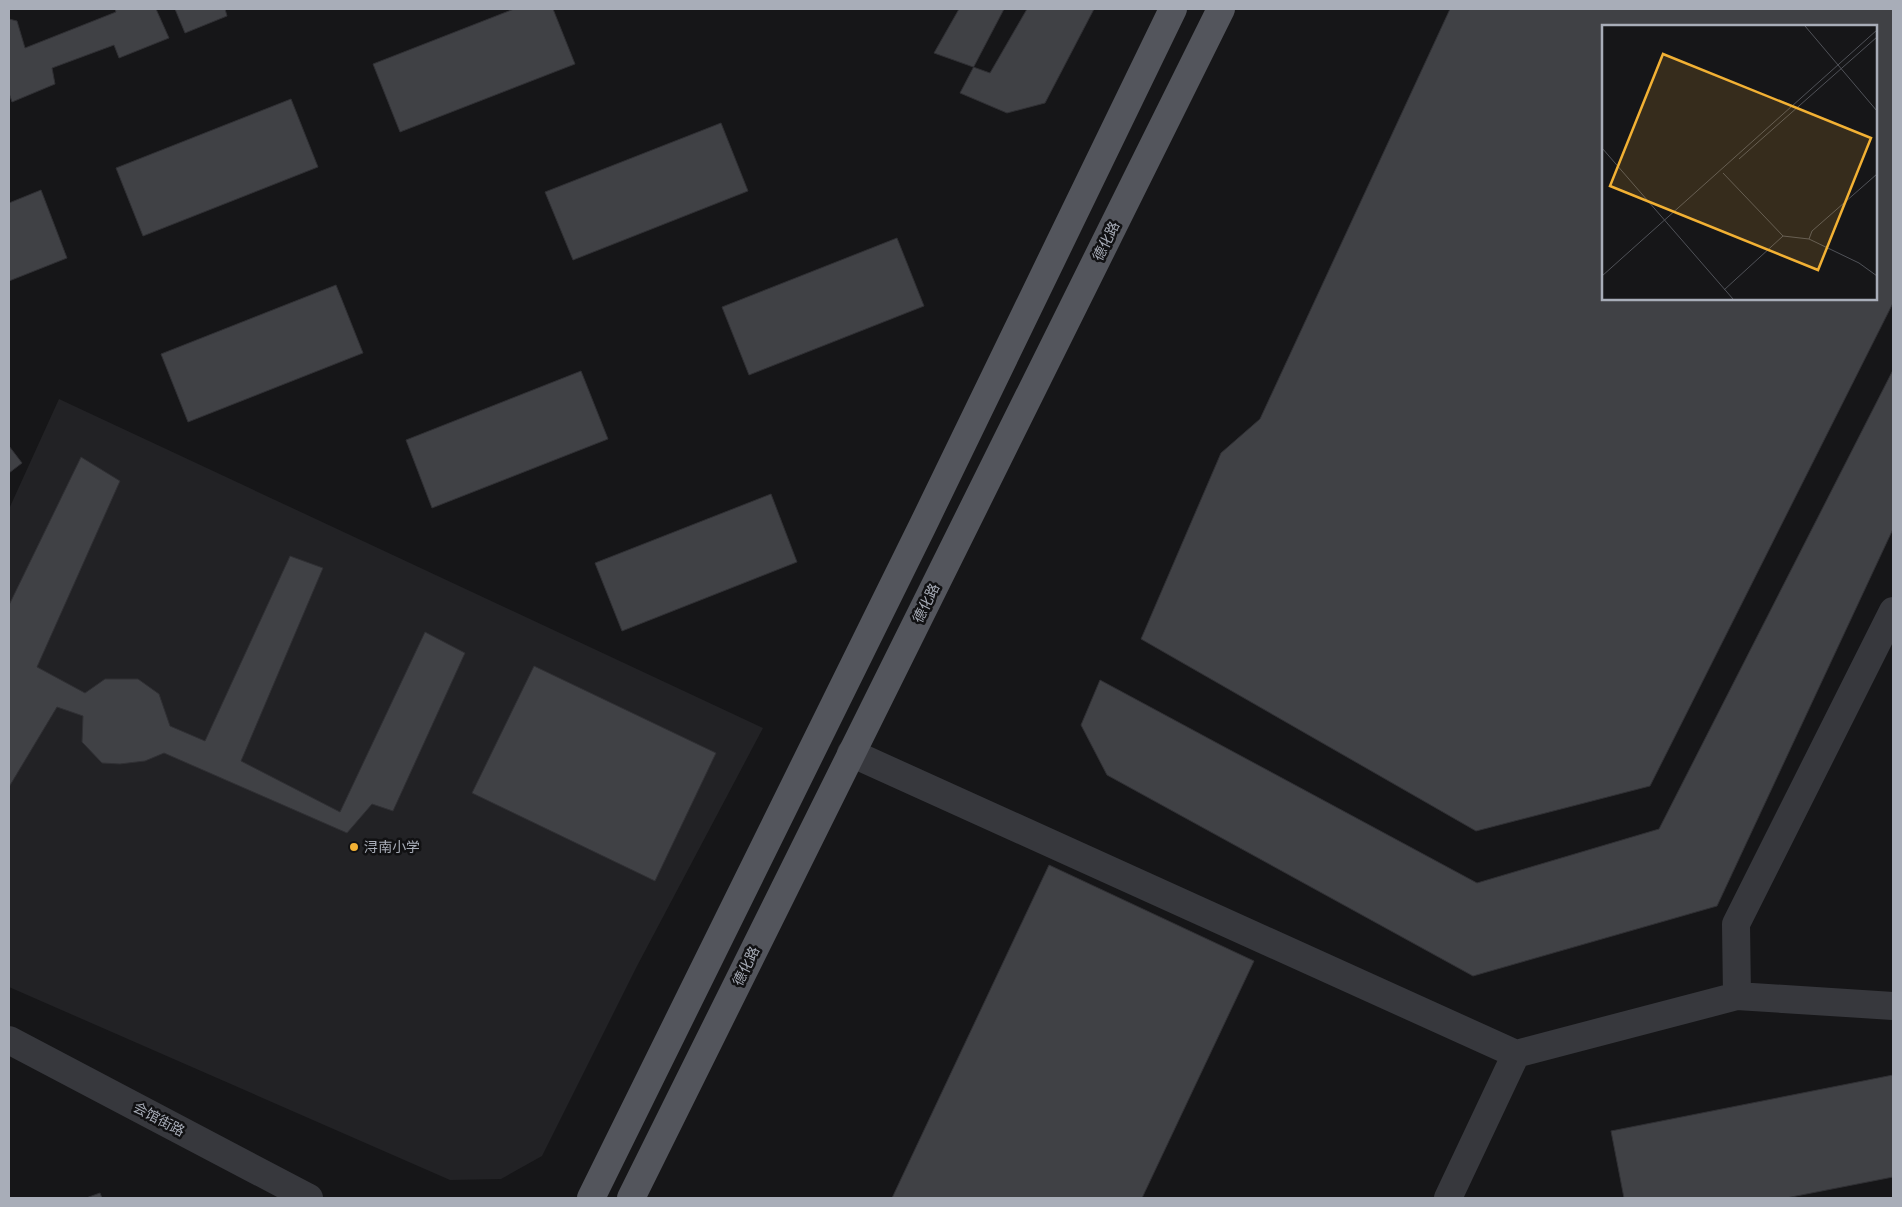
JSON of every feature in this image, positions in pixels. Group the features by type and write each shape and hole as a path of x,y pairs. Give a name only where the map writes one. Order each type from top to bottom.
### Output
{"main road":[{"path":"591,1198 931,509 1173,9"},
{"name":"德化路","path":"630,1198 1221,9"}],"street":[{"path":"1737,996 1736,924 1893,611"},
{"path":"852,753 1516,1054 1737,996 1893,1006"},
{"name":"会馆街路","path":"9,1040 309,1198"},
{"path":"1448,1198 1516,1054"}],"shaded area":[{"name":"浔南小学","path":"59,399 763,728 637,966 542,1156 501,1179 450,1180 9,987 9,509"}],"building":[{"path":"115,9 156,9 169,38 119,58 114,45 52,68 55,84 12,102 9,93 9,19 17,21 25,48 116,12"},
{"path":"175,9 225,9 227,16 185,33"},
{"path":"514,9 553,9 575,64 400,132 373,64"},
{"path":"959,9 1027,9 990,73 934,53"},
{"path":"1004,9 1094,9 1045,103 1007,113 960,93"},
{"path":"1450,9 1893,9 1893,303 1650,786 1476,831 1141,639 1221,453 1260,419"},
{"path":"291,99 318,167 143,236 116,168"},
{"path":"721,123 748,191 573,260 545,192"},
{"path":"41,190 67,258 9,281 9,203"},
{"path":"897,238 924,306 749,375 722,307"},
{"path":"336,285 363,353 188,422 161,354"},
{"path":"1893,370 1893,529 1717,906 1473,976 1107,775 1081,725 1100,680 1477,883 1659,829"},
{"path":"581,371 608,439 432,508 406,440"},
{"path":"9,446 22,463 9,473"},
{"path":"81,457 120,481 37,667 85,693 105,679 138,679 159,694 170,726 205,741 290,556 323,568 241,761 340,812 425,632 465,653 393,811 372,804 347,833 164,753 145,761 120,764 102,763 82,742 83,716 57,707 9,787 9,605"},
{"path":"771,494 797,562 622,631 595,563"},
{"path":"534,666 716,753 655,881 472,793"},
{"path":"1049,865 1254,961 1142,1198 892,1198"},
{"path":"1893,1075 1893,1177 1786,1198 1624,1198 1611,1131"},
{"path":"100,1193 102,1198 86,1198"}],"place":[{"name":"浔南小学","path":"354,847"}]}
